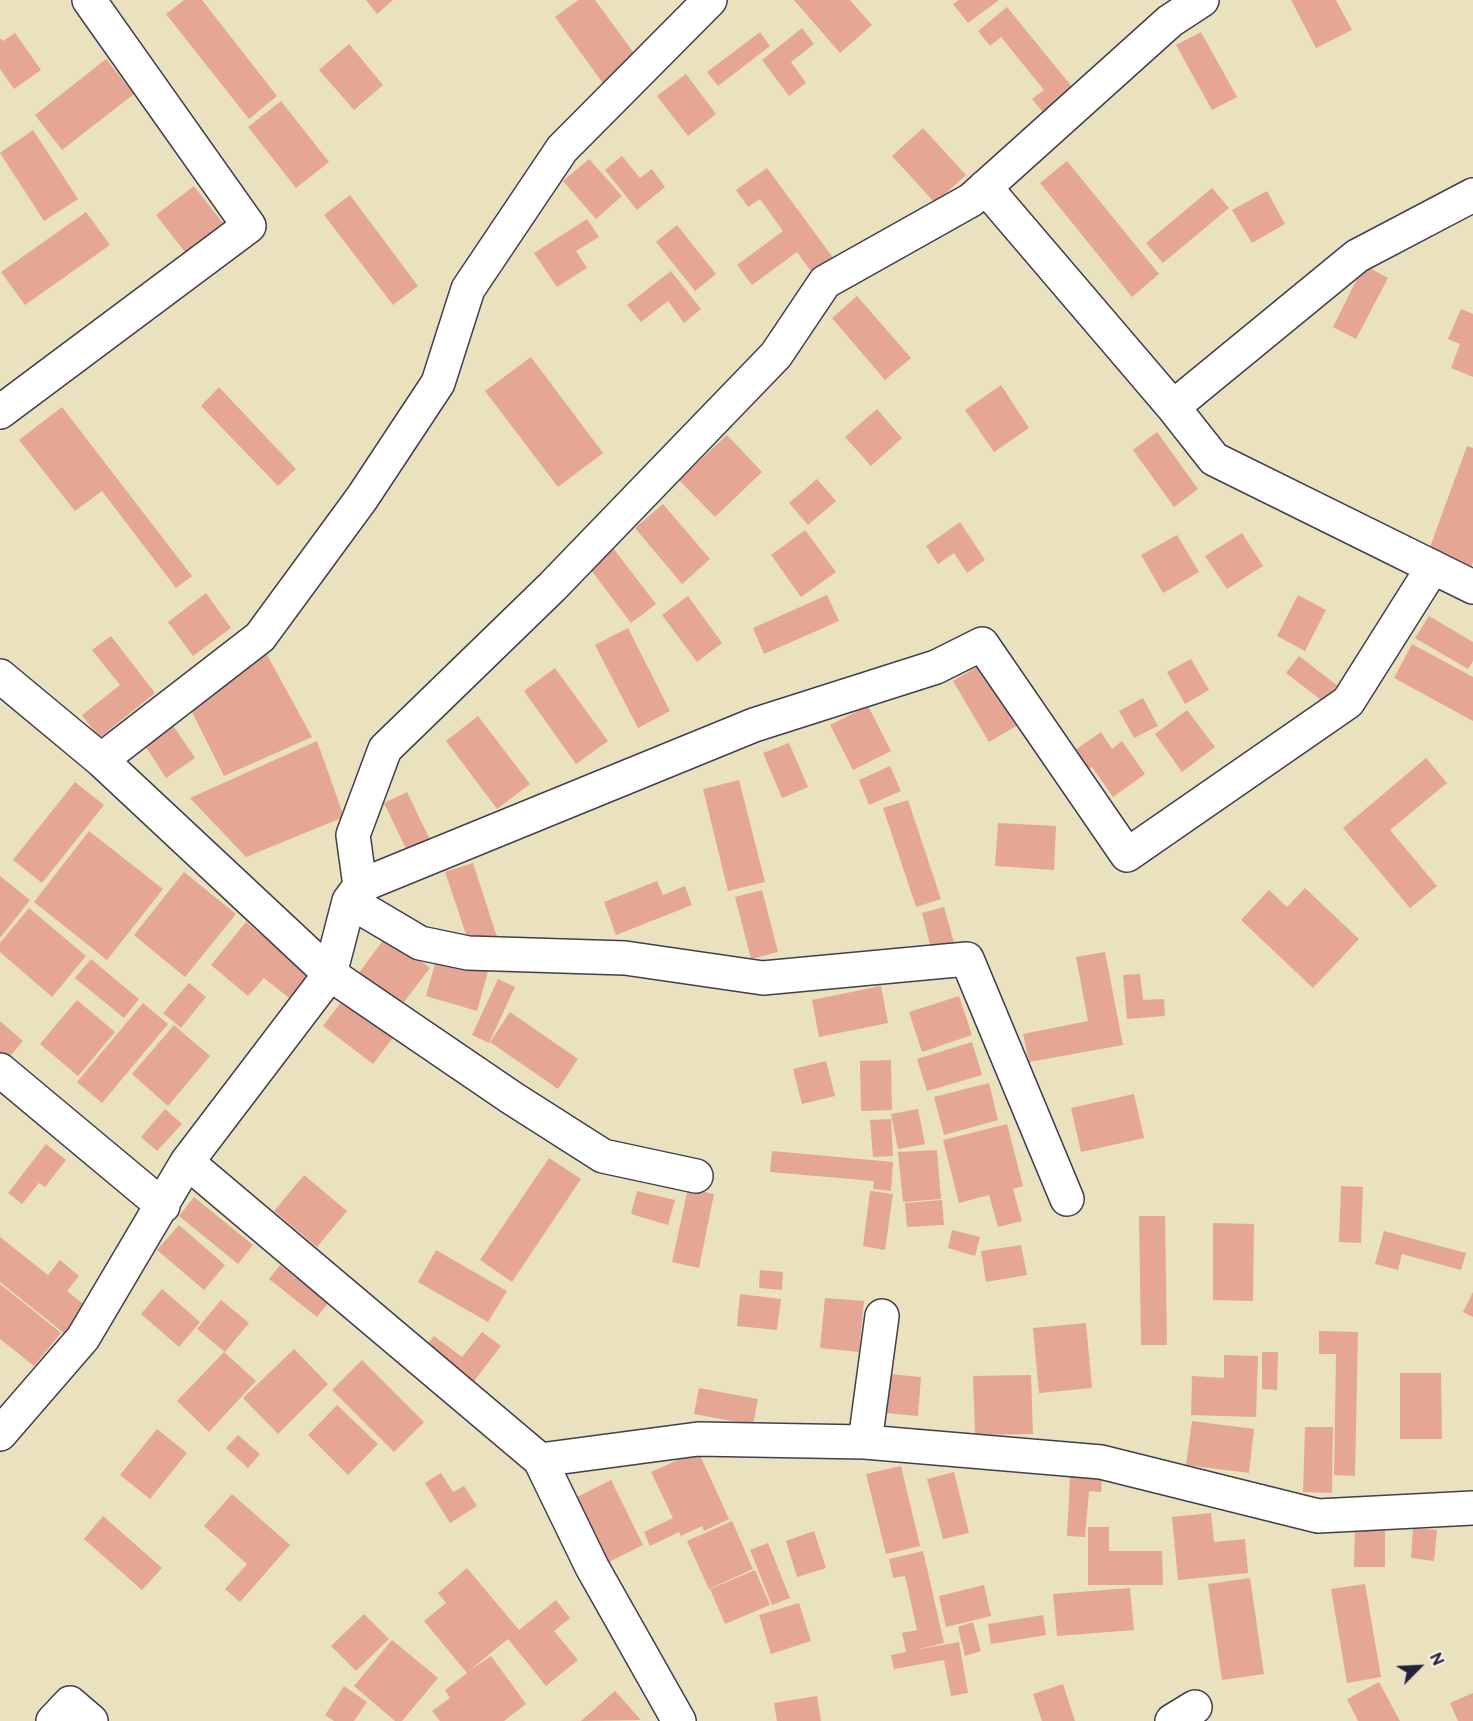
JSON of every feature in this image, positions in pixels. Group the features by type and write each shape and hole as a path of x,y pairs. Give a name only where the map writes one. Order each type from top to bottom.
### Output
{"street":[{"path":"0,412 249,226 88,0"},
{"path":"101,760 260,637 362,498 438,383 468,289 562,149 710,0"},
{"path":"0,1434 83,1338 187,1162 330,974 355,894 353,835 385,749 552,587 776,355 825,282 971,200 1170,21 1202,0"},
{"path":"985,187 1173,407 1214,459 1473,587"},
{"path":"1173,407 1357,256 1473,195"},
{"path":"355,894 754,725 936,667 982,644 1127,855 1348,702 1433,567"},
{"path":"0,675 101,760 330,974 512,1098 603,1156 696,1176"},
{"path":"355,894 420,943 468,952 625,958 763,978 967,959 1066,1199"},
{"path":"0,1070 163,1206"},
{"path":"187,1162 540,1460 592,1567 679,1721"},
{"path":"865,1442 882,1316"},
{"path":"540,1460 698,1438 865,1442 1101,1462 1318,1516 1473,1508"},
{"path":"53,1721 70,1703 91,1721"}],"building":[{"path":"184,0 202,0 277,96 249,119 166,14"},
{"path":"366,0 393,0 377,14"},
{"path":"578,0 595,0 642,64 607,89 555,17"},
{"path":"794,0 850,0 872,25 840,53"},
{"path":"959,0 999,0 968,23 953,4"},
{"path":"1291,0 1336,0 1352,30 1316,48"},
{"path":"1007,7 1077,93 1047,117 1032,99 1044,90 1001,37 990,46 978,31"},
{"path":"802,28 814,44 791,62 806,83 789,96 762,60"},
{"path":"760,32 770,46 718,86 707,72"},
{"path":"1201,32 1237,97 1212,110 1176,45"},
{"path":"15,33 41,70 14,89 0,69 0,38 3,41"},
{"path":"349,44 383,85 354,110 319,70"},
{"path":"106,59 134,94 62,150 35,115"},
{"path":"686,74 716,114 688,136 657,96"},
{"path":"281,101 329,162 296,188 248,127"},
{"path":"923,128 966,175 935,203 892,156"},
{"path":"33,130 78,199 44,221 0,153"},
{"path":"622,156 640,178 652,169 665,187 637,210 605,170"},
{"path":"589,159 622,196 596,219 563,181"},
{"path":"1067,161 1159,274 1132,297 1040,183"},
{"path":"767,168 834,259 813,274 797,252 752,285 737,265 783,231 760,199 748,207 736,190"},
{"path":"194,186 226,227 188,256 156,215"},
{"path":"1212,188 1229,208 1163,263 1146,243"},
{"path":"1267,191 1285,224 1252,243 1232,210"},
{"path":"350,195 418,286 393,305 324,215"},
{"path":"86,212 110,245 25,305 1,272"},
{"path":"587,219 599,237 576,251 587,268 557,287 534,253"},
{"path":"677,225 716,274 695,291 656,242"},
{"path":"1364,265 1388,278 1356,339 1333,327"},
{"path":"671,271 701,309 684,323 668,301 641,322 627,305"},
{"path":"857,296 911,358 885,380 832,318"},
{"path":"1461,309 1473,314 1473,377 1451,368 1460,344 1448,339"},
{"path":"531,357 603,453 558,487 485,391"},
{"path":"1001,385 1029,428 994,452 965,410"},
{"path":"219,387 296,469 278,486 201,406"},
{"path":"62,407 192,576 176,588 102,491 75,511 19,440"},
{"path":"877,409 902,438 871,466 845,437"},
{"path":"1157,432 1198,489 1174,507 1133,450"},
{"path":"727,435 762,472 715,517 679,480"},
{"path":"1467,446 1473,448 1473,562 1469,574 1426,558"},
{"path":"817,479 836,501 808,525 789,503"},
{"path":"663,504 710,559 682,584 635,528"},
{"path":"960,522 985,560 967,573 954,553 938,564 926,546"},
{"path":"805,530 836,572 801,597 771,555"},
{"path":"1242,533 1263,566 1227,589 1205,556"},
{"path":"1177,535 1199,572 1163,593 1141,555"},
{"path":"613,548 656,604 631,623 588,566"},
{"path":"206,593 231,628 193,656 168,622"},
{"path":"827,595 839,621 764,654 753,628"},
{"path":"1298,595 1326,610 1305,651 1277,636"},
{"path":"688,596 722,643 697,662 662,615"},
{"path":"1429,616 1473,642 1473,661 1468,669 1415,638"},
{"path":"628,628 670,711 638,728 595,645"},
{"path":"111,636 155,693 99,738 82,715 120,685 92,650"},
{"path":"1412,644 1473,677 1473,721 1394,678"},
{"path":"266,653 312,737 224,776 190,708"},
{"path":"1299,656 1338,686 1325,703 1286,673"},
{"path":"1191,659 1209,690 1185,704 1167,672"},
{"path":"982,664 1018,725 989,742 953,681"},
{"path":"555,668 608,741 576,764 524,691"},
{"path":"1143,698 1158,726 1134,738 1119,711"},
{"path":"868,706 891,751 853,770 830,725"},
{"path":"1187,710 1215,747 1182,772 1155,734"},
{"path":"478,716 530,784 497,809 446,741"},
{"path":"172,724 195,758 166,778 144,744"},
{"path":"1101,732 1112,749 1122,741 1145,774 1113,797 1092,767 1084,772 1071,753"},
{"path":"317,741 344,817 246,857 190,798"},
{"path":"789,743 808,787 782,798 763,753"},
{"path":"1426,758 1447,783 1390,830 1437,886 1410,908 1343,828"},
{"path":"890,766 901,791 869,805 859,780"},
{"path":"739,780 765,882 728,891 703,789"},
{"path":"75,782 104,805 42,883 13,860"},
{"path":"407,792 433,846 410,857 384,803"},
{"path":"908,800 941,899 916,907 883,808"},
{"path":"998,823 1056,826 1054,870 995,866"},
{"path":"89,831 163,889 107,960 34,902"},
{"path":"473,863 498,940 471,949 445,872"},
{"path":"184,872 236,914 185,977 134,935"},
{"path":"0,876 30,900 0,938"},
{"path":"657,881 663,895 685,886 692,905 616,935 604,902"},
{"path":"1305,888 1359,939 1313,988 1241,920 1269,890 1287,907"},
{"path":"762,890 778,952 751,959 735,897"},
{"path":"944,907 956,950 933,956 922,913"},
{"path":"29,908 86,956 52,997 0,952 0,943"},
{"path":"246,922 309,974 289,998 264,978 248,996 211,965"},
{"path":"387,935 430,968 401,1006 358,974"},
{"path":"1105,952 1123,1045 1029,1062 1023,1034 1088,1021 1076,957"},
{"path":"438,953 489,968 477,1011 426,996"},
{"path":"91,959 139,999 124,1018 75,978"},
{"path":"1140,974 1143,1000 1164,999 1165,1016 1127,1019 1123,975"},
{"path":"498,979 515,987 489,1043 472,1035"},
{"path":"189,983 206,997 181,1028 163,1013"},
{"path":"881,986 888,1023 819,1037 812,1000"},
{"path":"959,996 972,1035 922,1052 909,1012"},
{"path":"345,997 395,1035 373,1064 323,1026"},
{"path":"77,1000 115,1032 78,1076 40,1044"},
{"path":"143,1003 168,1024 102,1103 77,1082"},
{"path":"510,1012 578,1059 558,1089 490,1042"},
{"path":"0,1021 23,1041 5,1062 0,1058"},
{"path":"174,1025 210,1056 168,1106 132,1074"},
{"path":"972,1042 982,1075 927,1091 917,1059"},
{"path":"891,1060 892,1110 861,1111 860,1061"},
{"path":"826,1061 835,1096 802,1104 793,1069"},
{"path":"989,1083 998,1120 944,1135 934,1097"},
{"path":"1134,1094 1144,1138 1081,1152 1071,1108"},
{"path":"165,1109 182,1124 157,1151 141,1137"},
{"path":"918,1109 925,1144 898,1149 891,1114"},
{"path":"891,1119 893,1156 873,1157 870,1120"},
{"path":"1007,1124 1023,1186 1013,1189 1022,1221 998,1227 989,1195 959,1203 943,1140"},
{"path":"46,1144 66,1160 45,1187 39,1183 22,1204 8,1193"},
{"path":"937,1150 941,1199 903,1202 898,1152"},
{"path":"772,1151 893,1162 891,1191 873,1189 874,1181 770,1172"},
{"path":"549,1158 581,1179 512,1282 480,1260"},
{"path":"304,1175 347,1211 317,1247 274,1211"},
{"path":"1341,1186 1363,1187 1361,1243 1339,1242"},
{"path":"688,1188 714,1194 699,1268 672,1262"},
{"path":"637,1191 675,1200 668,1225 631,1214"},
{"path":"870,1191 893,1194 885,1250 863,1246"},
{"path":"194,1197 253,1245 238,1264 179,1216"},
{"path":"942,1200 944,1225 907,1227 905,1203"},
{"path":"1139,1216 1165,1216 1167,1345 1141,1345"},
{"path":"1213,1223 1254,1224 1253,1301 1213,1300"},
{"path":"179,1225 225,1265 204,1290 157,1250"},
{"path":"952,1230 980,1237 975,1256 948,1248"},
{"path":"1384,1231 1466,1253 1461,1270 1402,1254 1398,1270 1375,1264"},
{"path":"0,1237 48,1275 60,1260 79,1276 67,1291 87,1307 65,1334 0,1282"},
{"path":"1021,1245 1027,1275 986,1282 981,1251"},
{"path":"436,1250 507,1291 488,1322 418,1282"},
{"path":"280,1265 328,1303 317,1317 269,1279"},
{"path":"760,1270 783,1272 782,1290 759,1288"},
{"path":"0,1284 61,1333 34,1366 0,1339"},
{"path":"162,1289 200,1322 179,1347 141,1314"},
{"path":"1473,1292 1473,1317 1463,1312"},
{"path":"740,1294 781,1299 777,1330 737,1326"},
{"path":"825,1298 864,1301 859,1352 820,1348"},
{"path":"221,1300 249,1323 225,1352 197,1329"},
{"path":"1086,1323 1092,1388 1039,1393 1033,1328"},
{"path":"1319,1331 1358,1332 1355,1476 1334,1475 1336,1354 1319,1354"},
{"path":"482,1332 501,1346 471,1385 424,1348 434,1336 462,1357"},
{"path":"294,1349 328,1384 278,1434 243,1398"},
{"path":"224,1352 256,1381 209,1432 177,1401"},
{"path":"1262,1352 1278,1352 1277,1390 1262,1389"},
{"path":"1224,1355 1258,1356 1256,1417 1191,1415 1192,1376 1224,1378"},
{"path":"362,1360 424,1422 394,1452 332,1390"},
{"path":"1400,1373 1441,1373 1442,1439 1400,1439"},
{"path":"889,1374 921,1377 918,1416 886,1413"},
{"path":"1031,1375 1033,1434 975,1435 973,1376"},
{"path":"699,1388 758,1399 753,1425 694,1414"},
{"path":"337,1405 378,1444 348,1475 308,1435"},
{"path":"1192,1421 1254,1429 1249,1473 1186,1465"},
{"path":"1305,1427 1333,1427 1332,1493 1303,1492"},
{"path":"157,1429 187,1453 150,1499 120,1475"},
{"path":"238,1435 260,1454 248,1468 226,1448"},
{"path":"698,1451 729,1519 704,1531 702,1526 681,1536 679,1532 650,1546 644,1532 673,1518 651,1472"},
{"path":"901,1466 920,1546 886,1554 866,1474"},
{"path":"954,1472 969,1533 943,1539 927,1479"},
{"path":"441,1473 453,1492 464,1486 477,1506 450,1523 425,1483"},
{"path":"1070,1476 1102,1478 1101,1492 1089,1491 1085,1537 1067,1536"},
{"path":"611,1480 643,1545 609,1562 577,1497"},
{"path":"232,1494 290,1545 240,1602 225,1589 247,1564 204,1526"},
{"path":"1211,1513 1214,1542 1245,1539 1248,1573 1178,1580 1172,1517"},
{"path":"103,1516 162,1568 142,1590 84,1539"},
{"path":"732,1521 753,1569 709,1589 687,1541"},
{"path":"1355,1523 1385,1523 1385,1567 1354,1567"},
{"path":"1088,1527 1109,1527 1109,1551 1162,1551 1163,1585 1088,1585"},
{"path":"1413,1528 1437,1530 1434,1561 1411,1558"},
{"path":"814,1531 826,1568 797,1577 786,1541"},
{"path":"768,1543 790,1598 772,1605 750,1550"},
{"path":"923,1551 944,1643 915,1650 959,1642 968,1693 951,1696 944,1660 894,1669 891,1655 906,1652 902,1633 917,1630 905,1576 893,1578 889,1559"},
{"path":"467,1568 519,1630 556,1600 570,1618 554,1631 578,1660 546,1686 508,1639 469,1671 491,1656 526,1704 504,1721 440,1721 432,1711 450,1698 445,1690 467,1673 424,1621 446,1603 438,1593"},
{"path":"755,1570 770,1605 725,1624 710,1589"},
{"path":"1250,1578 1264,1674 1222,1680 1208,1584"},
{"path":"1365,1584 1381,1677 1347,1683 1331,1589"},
{"path":"984,1585 991,1616 946,1627 939,1596"},
{"path":"1130,1588 1134,1630 1057,1636 1053,1594"},
{"path":"799,1603 811,1641 771,1654 759,1615"},
{"path":"364,1614 389,1639 356,1671 331,1646"},
{"path":"1043,1615 1046,1635 991,1644 988,1624"},
{"path":"973,1622 981,1651 965,1656 958,1627"},
{"path":"392,1640 438,1678 402,1721 395,1721 354,1686"},
{"path":"1379,1682 1400,1721 1358,1721 1347,1699"},
{"path":"1063,1684 1075,1721 1042,1721 1033,1694"},
{"path":"344,1686 367,1702 354,1721 334,1721 325,1715"},
{"path":"615,1691 641,1720 581,1721"},
{"path":"1473,1693 1473,1721 1458,1721 1450,1703"},
{"path":"817,1696 821,1721 777,1721 774,1703"}]}
